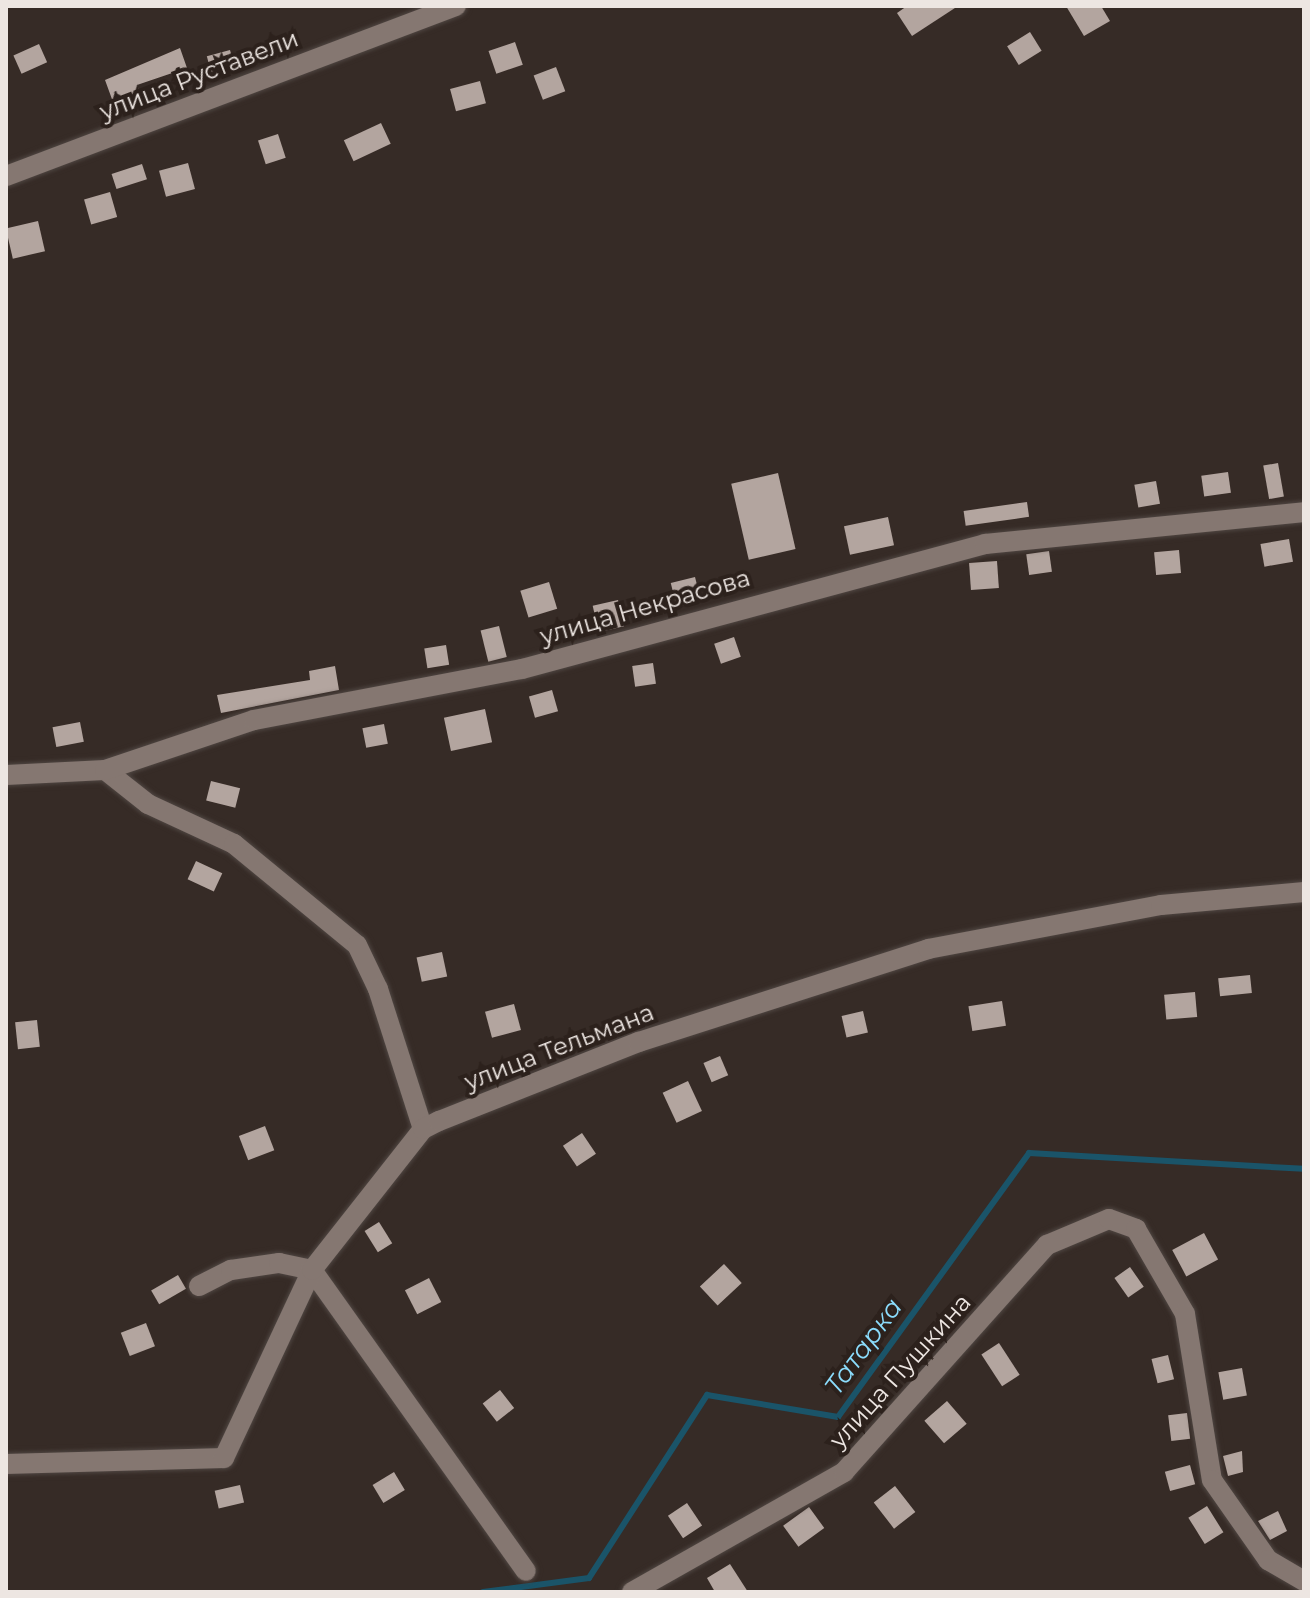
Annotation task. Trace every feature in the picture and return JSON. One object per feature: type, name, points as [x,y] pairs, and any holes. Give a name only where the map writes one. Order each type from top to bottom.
[{"type":"street","name":"улица Руставели","points":[[6,176],[456,6]]},
{"type":"street","name":"улица Некрасова","points":[[6,775],[105,770],[254,720],[522,669],[985,544],[1304,512]]},
{"type":"street","points":[[105,770],[148,804],[234,844],[357,945],[378,989],[423,1129]]},
{"type":"street","name":"улица Тельмана","points":[[6,1464],[224,1458],[312,1270],[423,1129],[639,1042],[928,949],[1161,905],[1304,892]]},
{"type":"street","name":"улица Пушкина","points":[[632,1592],[844,1472],[1047,1245],[1109,1219],[1136,1229],[1185,1314],[1212,1480],[1268,1560],[1304,1581]]},
{"type":"street","points":[[199,1286],[231,1270],[279,1263],[312,1270],[526,1571]]},
{"type":"building","points":[[907,6],[958,6],[912,36],[897,13]]},
{"type":"building","points":[[1066,6],[1101,6],[1110,21],[1084,36]]},
{"type":"building","points":[[1030,32],[1042,51],[1019,65],[1007,46]]},
{"type":"building","points":[[515,42],[523,65],[496,74],[489,51]]},
{"type":"building","points":[[39,44],[47,62],[22,74],[13,55]]},
{"type":"building","points":[[180,48],[187,68],[137,85],[140,92],[113,102],[105,80]]},
{"type":"building","points":[[230,50],[234,65],[211,72],[207,56]]},
{"type":"building","points":[[556,67],[565,91],[543,100],[534,76]]},
{"type":"building","points":[[480,81],[486,103],[456,111],[450,89]]},
{"type":"building","points":[[381,123],[391,144],[354,161],[344,140]]},
{"type":"building","points":[[278,134],[286,158],[266,164],[258,140]]},
{"type":"building","points":[[188,163],[195,189],[166,197],[159,171]]},
{"type":"building","points":[[142,164],[147,179],[117,189],[112,174]]},
{"type":"building","points":[[110,192],[117,217],[91,224],[84,199]]},
{"type":"building","points":[[38,221],[45,251],[13,259],[6,228]]},
{"type":"building","points":[[1278,463],[1284,496],[1269,499],[1263,466]]},
{"type":"building","points":[[1228,472],[1231,493],[1204,497],[1201,476]]},
{"type":"building","points":[[778,473],[796,549],[749,560],[731,484]]},
{"type":"building","points":[[1156,481],[1160,504],[1138,507],[1134,485]]},
{"type":"building","points":[[1027,502],[1029,517],[966,526],[964,511]]},
{"type":"building","points":[[888,517],[894,545],[850,555],[844,526]]},
{"type":"building","points":[[1289,539],[1293,562],[1264,567],[1260,544]]},
{"type":"building","points":[[1179,550],[1181,573],[1156,575],[1154,552]]},
{"type":"building","points":[[1049,551],[1052,572],[1029,575],[1026,554]]},
{"type":"building","points":[[997,561],[999,588],[971,590],[969,563]]},
{"type":"building","points":[[695,577],[701,601],[677,607],[671,583]]},
{"type":"building","points":[[549,582],[557,609],[528,618],[520,591]]},
{"type":"building","points":[[618,600],[624,626],[599,632],[593,606]]},
{"type":"building","points":[[499,626],[507,657],[488,662],[481,631]]},
{"type":"building","points":[[734,637],[741,657],[721,664],[714,644]]},
{"type":"building","points":[[446,645],[449,665],[427,668],[424,648]]},
{"type":"building","points":[[653,663],[656,684],[635,687],[632,666]]},
{"type":"building","points":[[335,666],[339,690],[221,713],[217,695],[310,680],[309,671]]},
{"type":"building","points":[[552,690],[558,711],[535,718],[529,697]]},
{"type":"building","points":[[485,709],[492,742],[451,751],[444,718]]},
{"type":"building","points":[[80,722],[84,742],[56,747],[53,727]]},
{"type":"building","points":[[384,724],[388,744],[366,748],[362,728]]},
{"type":"building","points":[[211,781],[240,788],[235,808],[206,800]]},
{"type":"building","points":[[196,861],[222,873],[214,891],[188,879]]},
{"type":"building","points":[[442,952],[447,976],[422,982],[417,957]]},
{"type":"building","points":[[1250,975],[1252,993],[1220,996],[1218,978]]},
{"type":"building","points":[[1195,992],[1197,1017],[1166,1020],[1164,995]]},
{"type":"building","points":[[1002,1001],[1006,1026],[972,1031],[968,1006]]},
{"type":"building","points":[[514,1004],[521,1030],[492,1038],[485,1012]]},
{"type":"building","points":[[863,1011],[868,1032],[847,1037],[842,1016]]},
{"type":"building","points":[[37,1020],[40,1047],[18,1049],[15,1022]]},
{"type":"building","points":[[720,1056],[728,1075],[712,1082],[703,1063]]},
{"type":"building","points":[[688,1081],[702,1111],[677,1123],[663,1093]]},
{"type":"building","points":[[265,1126],[274,1150],[248,1160],[239,1136]]},
{"type":"building","points":[[582,1133],[596,1154],[577,1167],[563,1146]]},
{"type":"building","points":[[379,1222],[392,1243],[378,1252],[365,1231]]},
{"type":"building","points":[[1204,1233],[1218,1259],[1186,1276],[1172,1250]]},
{"type":"building","points":[[724,1264],[742,1283],[718,1306],[700,1287]]},
{"type":"building","points":[[1130,1267],[1144,1287],[1128,1298],[1114,1278]]},
{"type":"building","points":[[178,1275],[186,1289],[159,1304],[151,1290]]},
{"type":"building","points":[[429,1278],[441,1302],[417,1314],[405,1290]]},
{"type":"building","points":[[146,1323],[155,1346],[130,1356],[121,1333]]},
{"type":"building","points":[[999,1343],[1020,1375],[1002,1386],[981,1354]]},
{"type":"building","points":[[1168,1355],[1174,1379],[1158,1383],[1152,1359]]},
{"type":"building","points":[[1242,1368],[1247,1396],[1223,1400],[1218,1372]]},
{"type":"building","points":[[500,1390],[514,1408],[497,1422],[483,1404]]},
{"type":"building","points":[[947,1401],[967,1424],[944,1443],[924,1421]]},
{"type":"building","points":[[1187,1413],[1190,1439],[1171,1441],[1168,1415]]},
{"type":"building","points":[[1242,1451],[1243,1472],[1228,1476],[1223,1456]]},
{"type":"building","points":[[1190,1465],[1195,1484],[1170,1491],[1165,1472]]},
{"type":"building","points":[[394,1472],[405,1490],[383,1503],[373,1485]]},
{"type":"building","points":[[240,1485],[244,1503],[219,1508],[215,1491]]},
{"type":"building","points":[[895,1486],[915,1512],[894,1529],[874,1503]]},
{"type":"building","points":[[687,1503],[702,1525],[683,1538],[668,1516]]},
{"type":"building","points":[[1207,1506],[1223,1532],[1205,1544],[1188,1518]]},
{"type":"building","points":[[809,1507],[824,1528],[798,1547],[783,1526]]},
{"type":"building","points":[[1278,1511],[1287,1531],[1270,1540],[1258,1521]]},
{"type":"building","points":[[730,1564],[748,1592],[715,1592],[707,1578]]},
{"type":"waterway","name":"Татарка","points":[[483,1592],[589,1578],[707,1395],[838,1417],[1029,1153],[1304,1169]]}]
